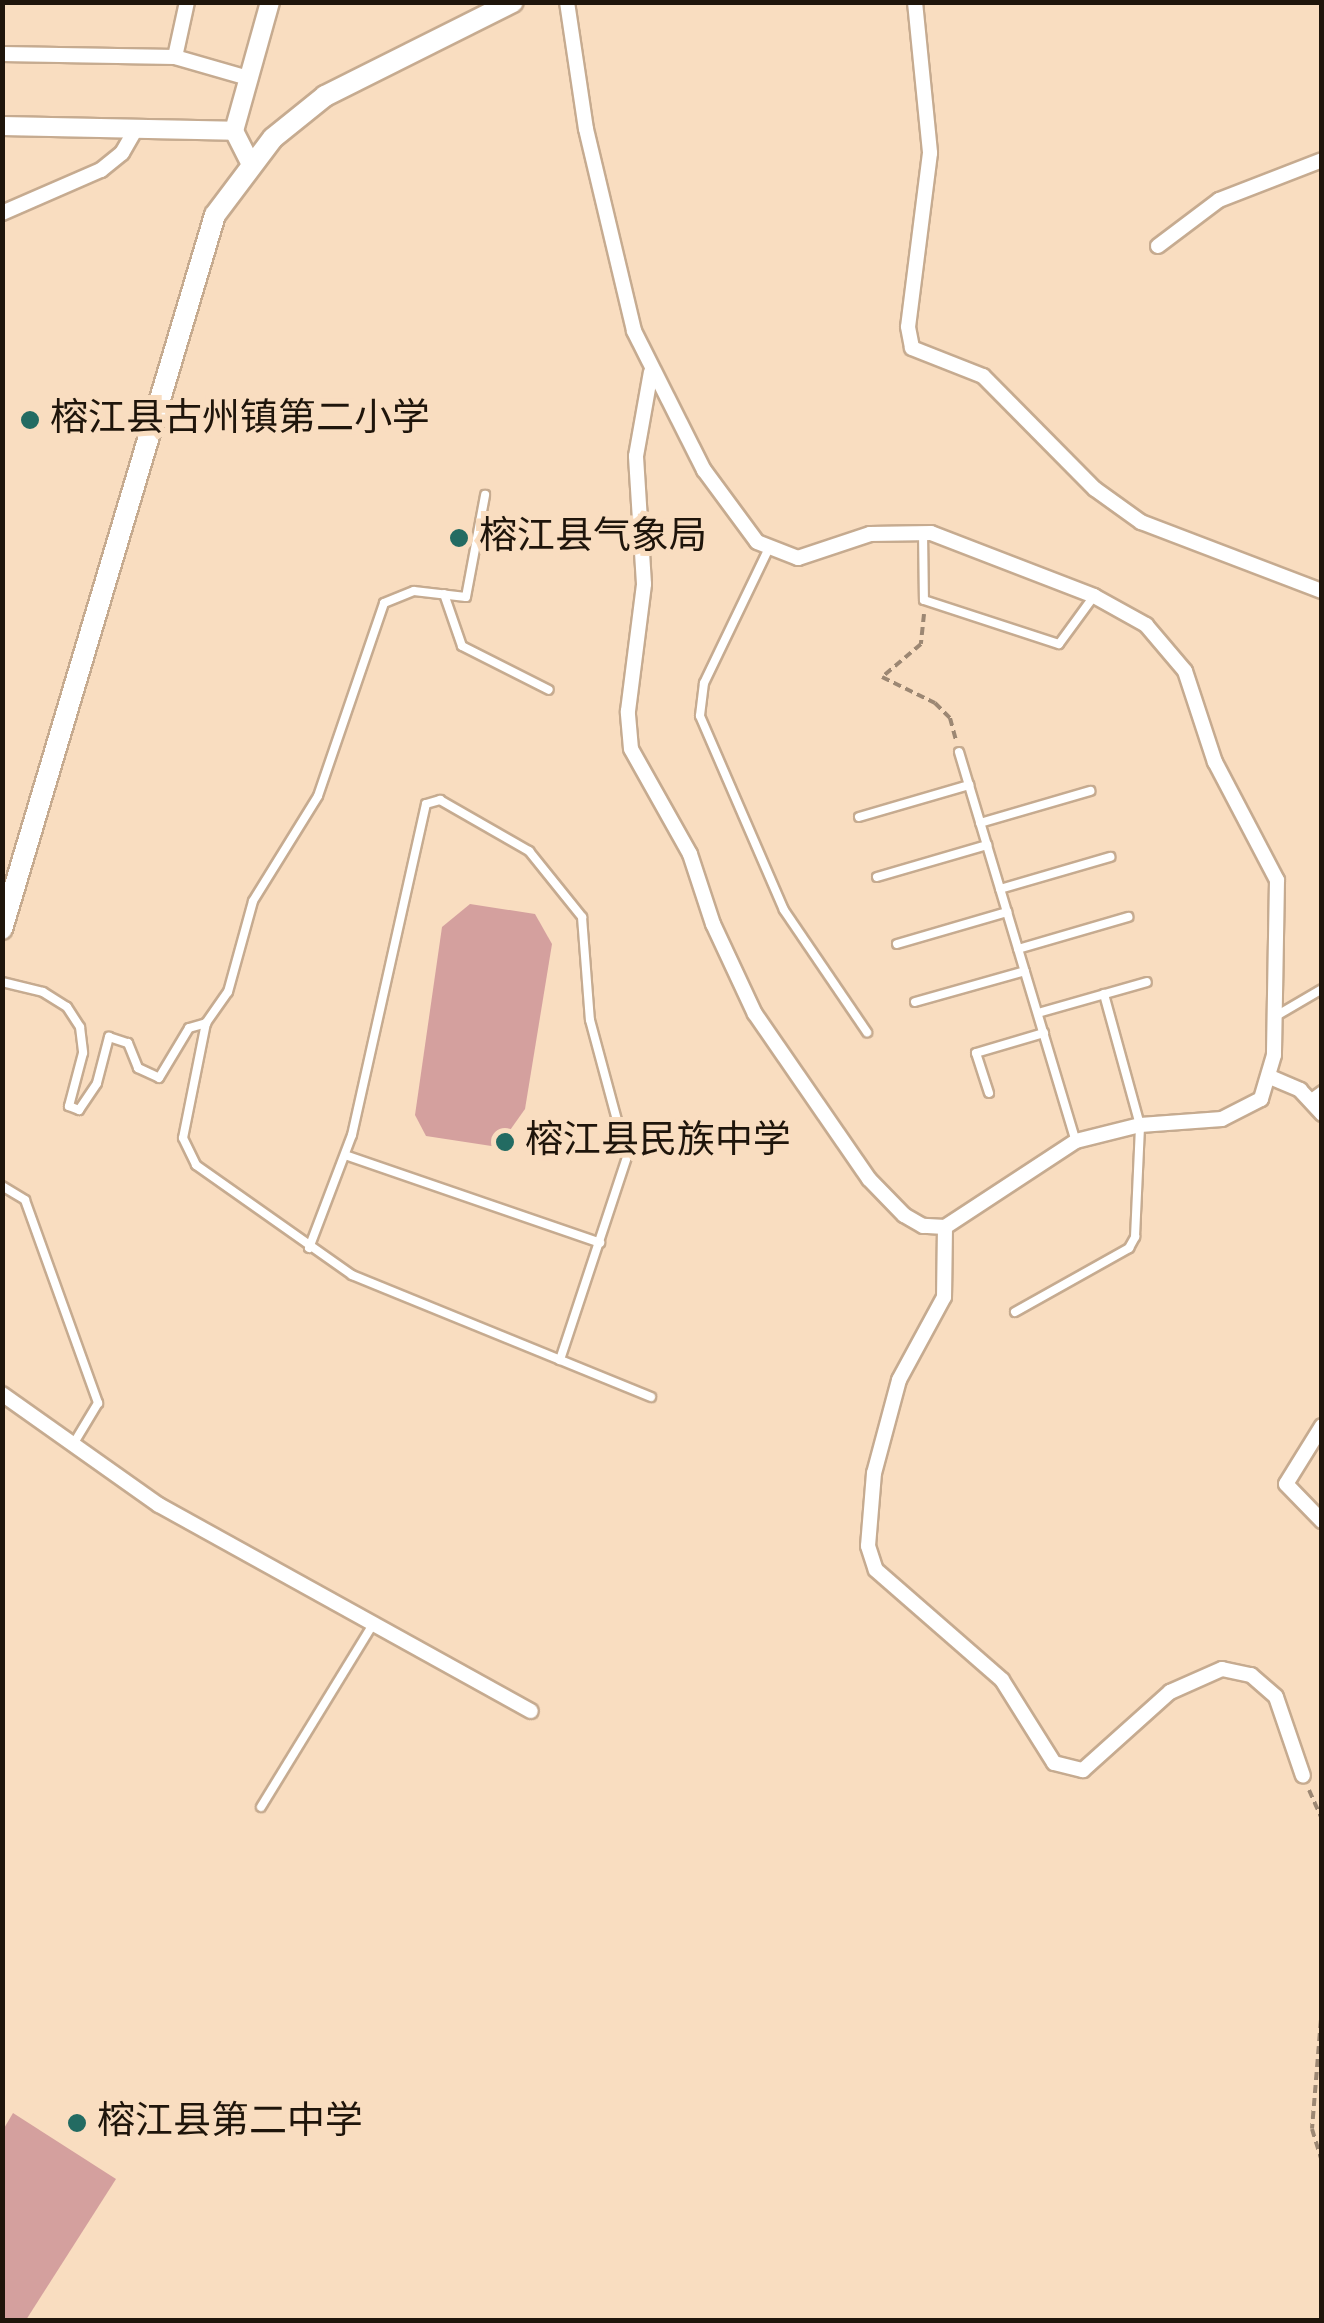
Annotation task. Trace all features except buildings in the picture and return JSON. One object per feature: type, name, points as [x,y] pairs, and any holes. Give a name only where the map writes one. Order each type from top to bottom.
[{"type":"main road","points":[[2,929],[192,275],[215,216],[250,163],[326,96],[512,2]]},
{"type":"street","points":[[175,57],[187,2]]},
{"type":"street","points":[[250,163],[234,130],[270,2]]},
{"type":"street","points":[[567,2],[622,292],[651,372],[704,470],[742,526],[768,548],[798,558],[870,534],[923,532],[988,550],[1094,596],[1146,626],[1185,671],[1215,762],[1277,880],[1276,1016],[1270,1077],[1261,1098],[1244,1113],[1140,1124],[1076,1140],[945,1227],[923,1226],[904,1215],[869,1179],[782,1057],[733,972],[690,854],[631,750],[628,711],[644,584],[636,456],[651,372]]},
{"type":"street","points":[[915,2],[930,153],[908,327],[912,348],[982,376],[1096,489],[1140,522],[1322,591]]},
{"type":"street","points":[[2,54],[175,57],[248,78]]},
{"type":"street","points":[[2,126],[234,130]]},
{"type":"street","points":[[2,213],[101,170],[122,154],[136,129]]},
{"type":"street","points":[[1158,246],[1219,200],[1322,160]]},
{"type":"street","points":[[1270,1077],[1318,1097],[1322,1114]]},
{"type":"street","points":[[945,1227],[944,1296],[899,1380],[874,1473],[868,1546],[876,1570],[890,1588],[986,1662],[1054,1763],[1083,1770],[1170,1692],[1222,1669],[1252,1675],[1276,1697],[1304,1776]]},
{"type":"street","points":[[2,1394],[159,1505],[531,1711]]},
{"type":"street","points":[[1322,1426],[1286,1484],[1322,1521]]},
{"type":"lane","points":[[485,495],[466,596],[397,592],[384,603],[318,796],[246,915],[228,992],[206,1023],[185,1153],[308,1248],[386,1290],[651,1396]]},
{"type":"lane","points":[[923,532],[924,600],[1058,644],[1094,596]]},
{"type":"lane","points":[[768,548],[704,683],[700,716],[784,910],[867,1032]]},
{"type":"lane","points":[[444,594],[462,646],[548,690]]},
{"type":"lane","points":[[959,752],[1076,1140]]},
{"type":"lane","points":[[859,817],[969,785]]},
{"type":"lane","points":[[980,823],[1090,791]]},
{"type":"lane","points":[[308,1248],[345,1155],[426,804],[440,800],[529,852],[582,917],[590,1020],[626,1157],[560,1360]]},
{"type":"lane","points":[[877,877],[987,845]]},
{"type":"lane","points":[[1000,889],[1110,857]]},
{"type":"lane","points":[[897,944],[1007,912]]},
{"type":"lane","points":[[1018,949],[1128,918]]},
{"type":"lane","points":[[915,1002],[1025,971]]},
{"type":"lane","points":[[2,982],[43,992],[67,1006],[80,1027],[83,1052],[69,1106],[79,1110],[97,1083],[109,1037],[128,1043],[138,1068],[158,1078],[189,1028],[206,1023]]},
{"type":"lane","points":[[1038,1013],[1147,982]]},
{"type":"lane","points":[[1276,1016],[1322,989]]},
{"type":"lane","points":[[1015,1312],[1130,1248],[1140,1124],[1104,994]]},
{"type":"lane","points":[[988,1093],[976,1053],[1044,1033]]},
{"type":"lane","points":[[345,1155],[600,1243]]},
{"type":"lane","points":[[2,1186],[25,1200],[98,1403],[74,1444]]},
{"type":"lane","points":[[260,1808],[373,1624]]},
{"type":"path","points":[[924,600],[921,644],[882,677],[950,718],[959,752]]},
{"type":"path","points":[[1304,1776],[1322,1819]]},
{"type":"path","points":[[1322,2007],[1312,2112],[1322,2161]]},
{"type":"shaded area","points":[[470,904],[535,914],[552,944],[525,1109],[498,1147],[426,1136],[415,1115],[442,927]]},
{"type":"shaded area","points":[[13,2113],[116,2179],[26,2320],[3,2320],[3,2130]]},
{"type":"place","name":"榕江县古州镇第二小学","points":[[30,420]]},
{"type":"place","name":"榕江县气象局","points":[[459,538]]},
{"type":"place","name":"榕江县民族中学","points":[[505,1142]]},
{"type":"place","name":"榕江县第二中学","points":[[77,2123]]}]
